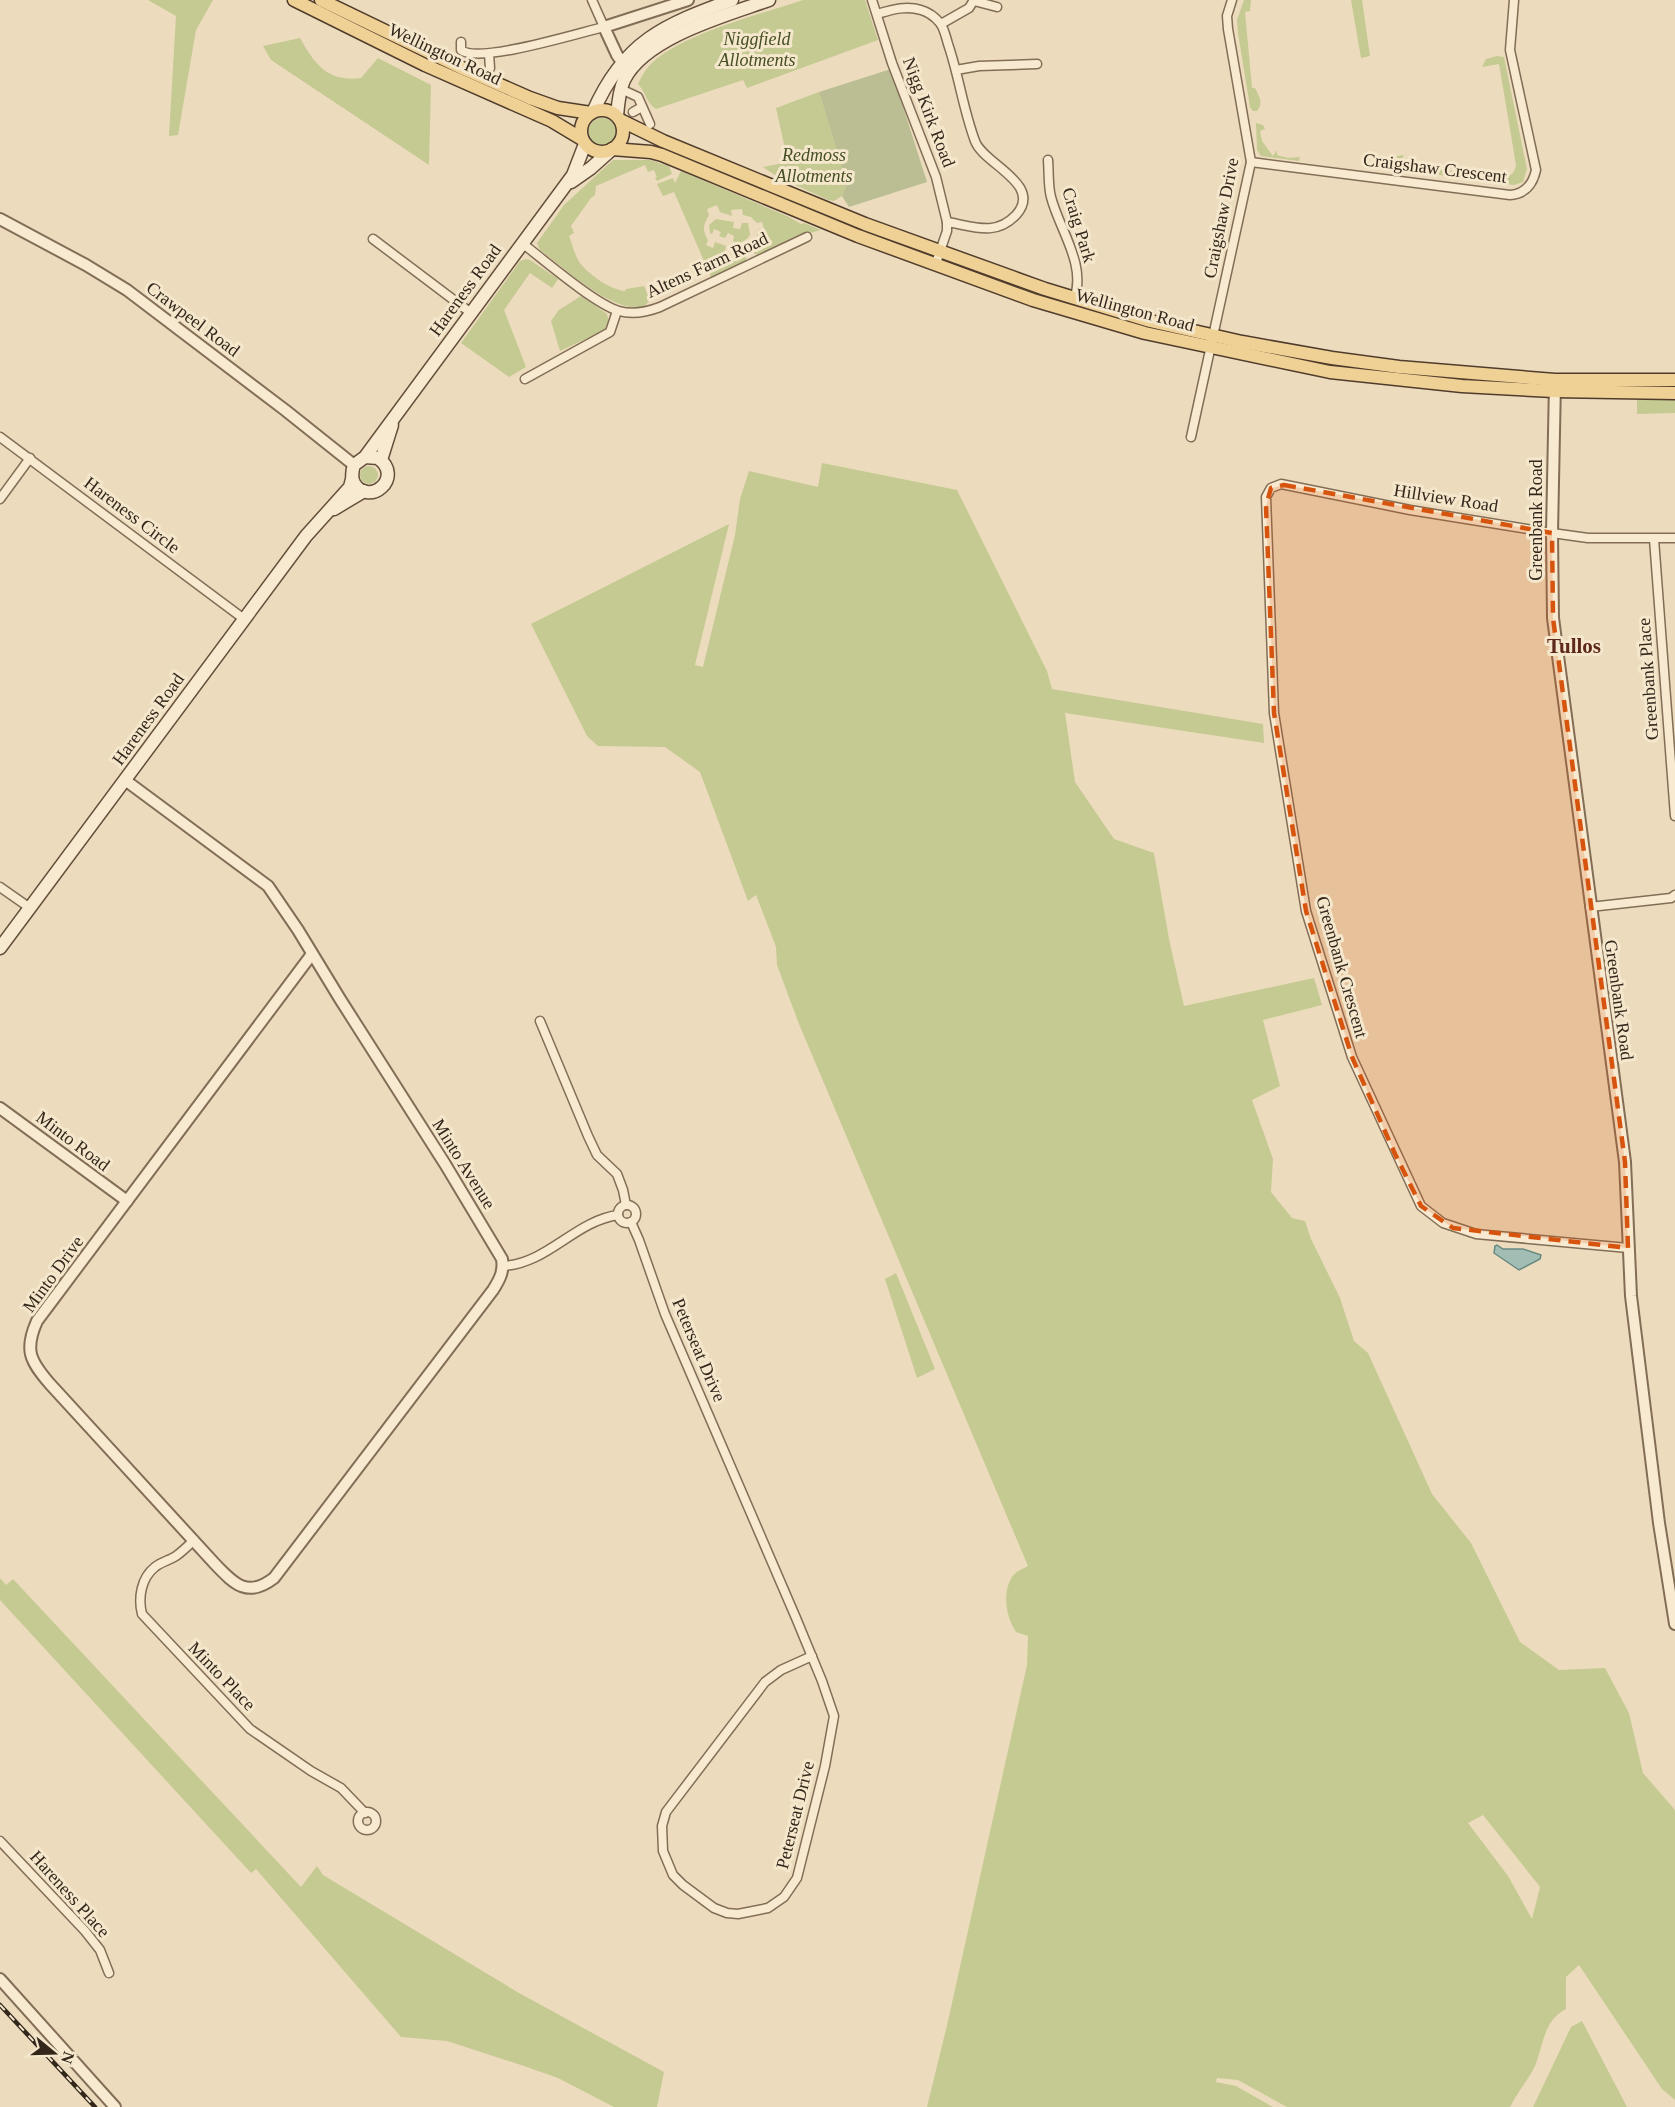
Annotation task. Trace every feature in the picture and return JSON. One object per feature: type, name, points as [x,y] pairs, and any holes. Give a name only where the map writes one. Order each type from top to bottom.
[{"type":"main road","name":"Wellington Road","points":[[294,0],[425,65],[552,121],[583,141]]},
{"type":"main road","name":"Wellington Road","points":[[321,0],[530,98],[558,108],[592,112]]},
{"type":"main road","points":[[732,0],[688,16],[658,31],[636,48],[626,67],[621,89],[619,118],[623,131],[620,142],[611,150],[596,152],[583,141],[582,124],[592,112],[601,93],[626,67],[670,39],[704,23],[769,0]]},
{"type":"main road","points":[[592,112],[606,110],[619,118]]},
{"type":"main road","name":"Wellington Road","points":[[619,118],[640,131],[835,212],[1033,300],[1098,320],[1212,342],[1388,366],[1554,385],[1675,393]]},
{"type":"main road","name":"Hareness Road","points":[[365,457],[565,187],[577,168],[583,141]]},
{"type":"main road","name":"Wellington Road","points":[[611,150],[651,152],[662,155],[848,232],[1150,321],[1212,342]]},
{"type":"main road","name":"Hareness Road","points":[[565,187],[611,150]]},
{"type":"main road","name":"Wellington Road","points":[[1554,385],[1675,380]]},
{"type":"main road","name":"Hareness Road","points":[[381,460],[395,415]]},
{"type":"main road","points":[[365,457],[381,460],[388,472],[385,484],[375,492],[364,491],[357,487],[352,479],[354,465],[365,457]]},
{"type":"main road","name":"Hareness Road","points":[[0,948],[306,536],[350,487],[352,479]]},
{"type":"main road","name":"Hareness Road","points":[[328,513],[364,491]]},
{"type":"street","points":[[592,0],[617,55],[626,67]]},
{"type":"street","points":[[461,42],[461,50],[465,53],[489,54],[604,27],[688,0]]},
{"type":"street","name":"Nigg Kirk Road","points":[[872,0],[892,63],[936,177],[947,222],[947,231],[938,258]]},
{"type":"street","name":"Craigshaw Drive","points":[[1191,437],[1251,162],[1228,29],[1227,16],[1232,0]]},
{"type":"street","name":"Craigshaw Crescent","points":[[1251,162],[1510,195],[1521,193],[1531,184],[1536,170],[1510,50],[1514,0]]},
{"type":"street","points":[[877,14],[899,8],[915,8],[931,15],[941,24],[969,8],[974,1],[996,7]]},
{"type":"street","name":"Nigg Kirk Road","points":[[941,24],[975,142],[986,158],[1018,182],[1022,202],[1016,215],[994,228],[982,230],[947,222]]},
{"type":"street","points":[[489,54],[490,68]]},
{"type":"street","points":[[956,70],[979,66],[1037,64]]},
{"type":"street","points":[[621,89],[635,94],[650,124]]},
{"type":"street","points":[[633,112],[642,107]]},
{"type":"street","name":"Craig Park","points":[[1048,160],[1051,196],[1071,249],[1078,276],[1074,299]]},
{"type":"street","name":"Crawpeel Road","points":[[0,219],[86,265],[127,290],[354,465]]},
{"type":"street","name":"Altens Farm Road","points":[[617,311],[641,313],[653,310],[807,237]]},
{"type":"street","points":[[372,239],[471,313]]},
{"type":"street","points":[[522,243],[601,302],[617,311],[610,332],[525,379]]},
{"type":"street","name":"Greenbank Road","points":[[1554,385],[1553,618],[1625,1162],[1631,1296],[1640,1383],[1648,1423],[1659,1523],[1675,1624]]},
{"type":"street","name":"Hareness Circle","points":[[0,436],[244,619]]},
{"type":"street","points":[[0,499],[30,458]]},
{"type":"street","name":"Hillview Road","points":[[1284,485],[1410,510],[1588,538],[1675,538]]},
{"type":"street","name":"Greenbank Crescent","points":[[1284,485],[1271,488],[1266,497],[1274,713],[1305,903],[1352,1057],[1395,1154],[1421,1206],[1430,1215],[1453,1228],[1476,1234],[1628,1248]]},
{"type":"street","name":"Greenbank Place","points":[[1654,538],[1675,816]]},
{"type":"street","name":"Minto Avenue","points":[[125,780],[268,886],[498,1248],[503,1266]]},
{"type":"street","points":[[0,886],[30,908]]},
{"type":"street","points":[[1590,907],[1671,898],[1675,895]]},
{"type":"street","name":"Minto Drive","points":[[312,954],[37,1321],[30,1336],[30,1351],[36,1368],[228,1577],[241,1587],[255,1588],[274,1578],[493,1290],[500,1279],[503,1266]]},
{"type":"street","points":[[540,1021],[595,1150],[617,1174],[626,1205]]},
{"type":"street","name":"Minto Road","points":[[0,1108],[127,1201]]},
{"type":"street","points":[[626,1205],[632,1206],[635,1211],[635,1217],[631,1222],[622,1222],[618,1215],[619,1209],[626,1205]]},
{"type":"street","points":[[503,1266],[528,1261],[597,1220],[618,1215]]},
{"type":"street","name":"Peterseat Drive","points":[[631,1222],[665,1314],[812,1656],[834,1716],[802,1862],[794,1885],[784,1898],[755,1912],[738,1914],[714,1908],[673,1875],[663,1851],[662,1826],[666,1812],[765,1682],[781,1670],[812,1656]]},
{"type":"street","name":"Minto Place","points":[[194,1540],[177,1555],[155,1567],[146,1577],[141,1593],[142,1614],[250,1729],[311,1772],[341,1788],[365,1812]]},
{"type":"street","name":"Hareness Place","points":[[0,1842],[85,1931],[100,1950],[109,1973]]},
{"type":"street","points":[[0,1980],[115,2107]]},
{"type":"highlighted area","points":[[1284,485],[1552,533],[1553,618],[1625,1162],[1628,1248],[1453,1228],[1421,1206],[1352,1057],[1306,911],[1274,713],[1266,506],[1271,488]]},
{"type":"green space","points":[[148,0],[213,0],[196,30],[178,135],[169,136],[176,16]]},
{"type":"green space","name":"Niggfield Allotments","points":[[803,0],[865,0],[878,40],[747,88],[743,80],[656,109],[650,104],[638,84],[646,69],[654,61],[685,42],[725,25]]},
{"type":"green space","points":[[1244,0],[1251,0],[1250,11],[1245,12],[1252,88],[1255,88],[1260,102],[1257,111],[1253,111],[1250,107],[1238,33],[1237,20]]},
{"type":"green space","points":[[1351,0],[1362,0],[1370,56],[1361,58]]},
{"type":"green space","points":[[300,38],[317,64],[331,74],[350,79],[361,78],[378,58],[431,85],[429,165],[271,60],[263,46]]},
{"type":"green space","points":[[1504,57],[1527,169],[1523,182],[1514,185],[1396,169],[1397,156],[1403,155],[1404,165],[1502,177],[1513,172],[1516,165],[1499,64],[1482,67],[1486,59]]},
{"type":"green space","points":[[891,69],[927,182],[849,207],[842,196],[847,184],[819,92]]},
{"type":"green space","name":"Redmoss Allotments","points":[[819,92],[847,184],[842,196],[834,201],[776,176],[763,167],[788,162],[776,108]]},
{"type":"green space","points":[[602,118],[612,122],[616,132],[612,142],[602,146],[592,142],[588,132],[592,122]]},
{"type":"green space","points":[[1256,123],[1263,125],[1265,129],[1260,131],[1262,141],[1273,156],[1277,150],[1277,155],[1288,158],[1300,157],[1299,161],[1261,156],[1257,150]]},
{"type":"green space","points":[[613,160],[650,160],[669,166],[672,174],[657,181],[654,170],[648,172],[645,165],[596,186],[595,195],[571,226],[574,233],[569,236],[580,263],[601,281],[613,288],[625,291],[644,286],[650,300],[642,309],[614,302],[588,287],[540,250],[537,243],[564,205]]},
{"type":"green space","points":[[681,171],[801,224],[804,223],[821,230],[799,236],[758,255],[753,253],[750,246],[754,242],[759,244],[762,238],[757,235],[758,230],[764,229],[762,222],[757,223],[751,217],[743,215],[742,209],[731,210],[732,216],[720,212],[717,205],[707,209],[709,215],[704,228],[708,240],[706,245],[713,248],[715,242],[726,246],[724,255],[734,258],[737,248],[743,249],[746,255],[746,261],[711,277],[674,192],[663,196],[657,184],[673,178],[675,183]]},
{"type":"green space","points":[[716,219],[734,222],[733,228],[740,229],[742,223],[748,223],[750,235],[738,243],[733,241],[734,236],[728,233],[725,238],[719,236],[721,232],[714,229],[712,234],[709,225]]},
{"type":"green space","points":[[526,259],[558,279],[552,288],[530,273],[504,310],[526,367],[509,377],[461,343],[520,261]]},
{"type":"green space","points":[[581,296],[607,314],[609,322],[607,329],[560,351],[551,321],[559,310]]},
{"type":"green space","points":[[1637,400],[1675,400],[1675,413],[1637,414]]},
{"type":"green space","points":[[822,463],[957,490],[1047,671],[1052,689],[1263,724],[1264,743],[1065,713],[1075,782],[1114,839],[1154,853],[1169,939],[1184,1006],[1314,978],[1322,1005],[1263,1020],[1280,1086],[1252,1100],[1273,1159],[1271,1192],[1292,1218],[1305,1221],[1311,1239],[1340,1298],[1354,1341],[1368,1353],[1432,1494],[1471,1543],[1520,1642],[1559,1670],[1605,1668],[1629,1713],[1643,1773],[1675,1810],[1675,2100],[1662,2089],[1579,1965],[1566,1977],[1566,2009],[1558,2014],[1548,2027],[1535,2066],[1510,2107],[1287,2107],[1238,2080],[1217,2078],[1216,2082],[1236,2086],[1273,2107],[927,2107],[1027,1665],[1028,1636],[1016,1632],[1008,1612],[1006,1597],[1012,1577],[1028,1566],[799,1024],[777,965],[776,947],[756,895],[748,901],[700,772],[665,747],[598,746],[587,736],[531,624],[729,524],[695,665],[703,667],[735,535],[740,499],[749,471],[818,487]],"holes":[[[1483,1815],[1540,1887],[1532,1919],[1508,1876],[1468,1823]]]},
{"type":"green space","points":[[369,466],[375,469],[378,475],[375,481],[369,484],[363,481],[360,475],[363,469]]},
{"type":"green space","points":[[896,1273],[935,1369],[917,1378],[885,1279]]},
{"type":"green space","points":[[0,1578],[6,1585],[13,1579],[301,1887],[317,1866],[323,1875],[519,1993],[664,2072],[657,2107],[614,2107],[558,2078],[521,2065],[447,2041],[401,2037],[256,1869],[251,1873],[0,1600]]},
{"type":"green space","points":[[1582,2021],[1627,2107],[1533,2107],[1571,2027]]},
{"type":"water","points":[[1497,1245],[1503,1249],[1523,1249],[1541,1255],[1540,1259],[1519,1270],[1494,1253]]},
{"type":"railway","points":[[0,2005],[95,2107]]},
{"type":"district","name":"Tullos","points":[[1574,646]]}]
